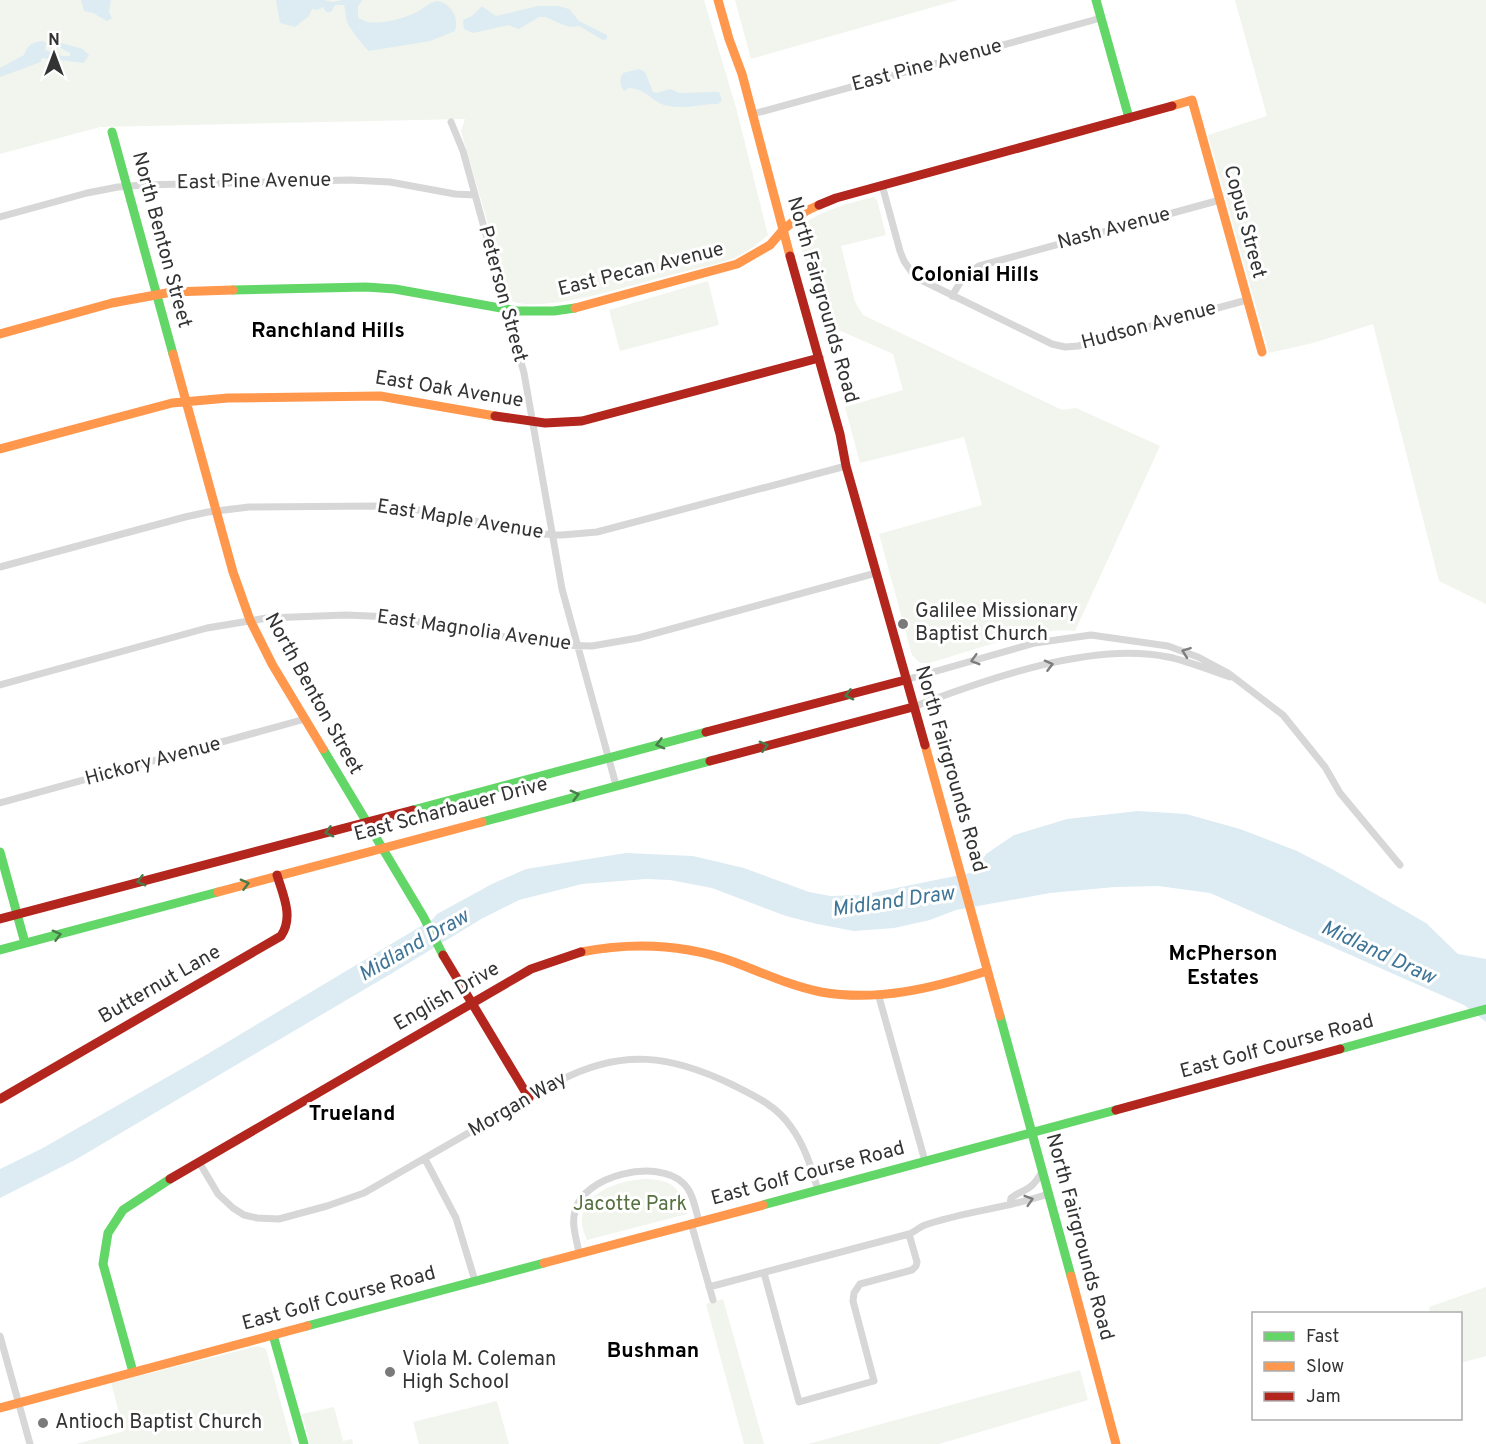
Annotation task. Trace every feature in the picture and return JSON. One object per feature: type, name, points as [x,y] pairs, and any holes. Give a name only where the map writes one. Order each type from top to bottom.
[{"type":"street","name":"North Fairgrounds Road","points":[[718,0],[753,114],[840,434],[846,466],[962,874],[1116,1444]]},
{"type":"street","points":[[1096,0],[1129,118]]},
{"type":"street","name":"East Pine Avenue","points":[[753,114],[1101,18]]},
{"type":"street","name":"East Pecan Avenue","points":[[0,334],[111,303],[158,294],[198,290],[377,287],[517,311],[554,311],[583,307],[747,260],[767,247],[795,218],[818,205],[882,185],[1192,100]]},
{"type":"street","name":"Copus Street","points":[[1192,100],[1262,352]]},
{"type":"street","name":"Peterson Street","points":[[451,122],[463,151],[524,373],[562,589],[616,784]]},
{"type":"street","name":"North Benton Street","points":[[112,132],[233,572],[250,620],[272,664],[529,1098]]},
{"type":"street","name":"East Pine Avenue","points":[[0,217],[87,193],[128,186],[350,180],[390,182],[455,194],[475,195]]},
{"type":"street","name":"Hudson Avenue","points":[[882,185],[900,251],[909,270],[920,281],[1050,343],[1069,347],[1078,346],[1247,300]]},
{"type":"street","name":"Nash Avenue","points":[[952,296],[964,276],[979,266],[1220,200]]},
{"type":"street","name":"East Oak Avenue","points":[[0,449],[147,409],[186,401],[259,397],[380,396],[533,421],[564,422],[600,417],[819,358]]},
{"type":"street","name":"East Maple Avenue","points":[[0,567],[157,524],[217,511],[257,507],[385,506],[552,534],[575,535],[617,528],[846,466]]},
{"type":"street","name":"East Magnolia Avenue","points":[[0,685],[207,628],[250,620],[310,616],[398,617],[525,641],[592,646],[621,642],[876,573]]},
{"type":"street","points":[[905,680],[1035,643],[1091,635],[1168,646],[1198,657],[1238,679],[1290,722],[1325,768],[1340,793],[1400,865]]},
{"type":"street","points":[[913,707],[953,692],[1021,672],[1089,656],[1135,653],[1169,657],[1238,679]]},
{"type":"street","name":"East Scharbauer Drive","points":[[0,919],[905,680]]},
{"type":"street","name":"East Scharbauer Drive","points":[[0,950],[616,784],[913,707]]},
{"type":"street","name":"Hickory Avenue","points":[[0,803],[305,719]]},
{"type":"street","points":[[0,852],[25,943]]},
{"type":"street","name":"Butternut Lane","points":[[0,1099],[281,936],[289,920],[277,875]]},
{"type":"street","name":"English Drive","points":[[133,1372],[106,1277],[103,1258],[107,1238],[116,1219],[128,1206],[199,1162],[531,969],[592,949],[634,944],[676,947],[726,959],[783,982],[810,990],[838,995],[879,997],[934,987],[987,971]]},
{"type":"street","points":[[879,997],[925,1161]]},
{"type":"street","name":"East Golf Course Road","points":[[0,1408],[1032,1133],[1486,1009]]},
{"type":"street","name":"Morgan Way","points":[[199,1162],[218,1194],[227,1203],[244,1215],[271,1220],[357,1197],[567,1076],[604,1062],[640,1058],[678,1063],[744,1090],[772,1107],[792,1128],[805,1151],[818,1190]]},
{"type":"street","points":[[425,1159],[456,1218],[475,1281]]},
{"type":"street","points":[[579,1253],[574,1212],[588,1192],[616,1176],[639,1171],[662,1173],[675,1177],[688,1189],[713,1300]]},
{"type":"street","points":[[1010,1204],[1011,1198],[1029,1190],[1042,1172]]},
{"type":"street","points":[[709,1287],[909,1234],[925,1225],[1010,1204],[1024,1203],[1048,1194]]},
{"type":"street","points":[[764,1273],[799,1402],[874,1381],[853,1301],[854,1293],[860,1284],[912,1270],[916,1266],[917,1262],[909,1234]]},
{"type":"street","points":[[273,1335],[304,1444]]},
{"type":"street","points":[[0,1336],[30,1444]]},
{"type":"green space","points":[[0,0],[704,0],[737,111],[768,235],[743,253],[719,263],[613,291],[565,301],[524,304],[510,300],[461,131],[465,119],[100,127],[0,154]]},
{"type":"green space","points":[[735,0],[958,0],[751,59]]},
{"type":"green space","points":[[1235,0],[1486,0],[1486,604],[1439,581],[1373,324],[1313,343],[1269,353],[1208,135],[1267,116]]},
{"type":"green space","points":[[873,197],[877,200],[886,235],[841,246],[855,302],[863,315],[1062,410],[1076,408],[1160,446],[1075,631],[1059,630],[1023,636],[929,663],[920,663],[912,655],[879,534],[982,505],[964,437],[860,463],[845,407],[903,390],[893,354],[823,323],[797,233],[798,227],[825,212]]},
{"type":"green space","points":[[708,281],[719,325],[620,351],[609,310]]},
{"type":"green space","name":"Jacotte Park","points":[[649,1179],[671,1184],[679,1192],[687,1214],[587,1240],[582,1226],[582,1217],[591,1199],[619,1184]]},
{"type":"green space","points":[[1486,1287],[1486,1356],[1462,1363],[1462,1312],[1430,1312],[1429,1307]]},
{"type":"green space","points":[[723,1299],[764,1444],[744,1444],[706,1304]]},
{"type":"green space","points":[[258,1346],[266,1349],[292,1444],[76,1444],[124,1431],[111,1383]]},
{"type":"green space","points":[[1080,1370],[1088,1400],[939,1444],[808,1444]]},
{"type":"green space","points":[[497,1401],[509,1444],[419,1444],[413,1422]]},
{"type":"green space","points":[[334,1407],[343,1441],[352,1439],[353,1444],[310,1444],[302,1414]]},
{"type":"water","points":[[81,0],[111,0],[109,12],[112,18],[107,21],[84,11]]},
{"type":"water","points":[[276,0],[332,2],[362,0],[358,7],[358,17],[363,21],[378,23],[404,17],[438,1],[451,9],[455,16],[456,26],[455,31],[430,41],[369,51],[348,24],[344,5],[335,5],[331,12],[326,12],[323,7],[317,10],[312,9],[309,16],[295,27],[280,23]]},
{"type":"water","points":[[482,6],[496,16],[538,6],[558,6],[569,9],[579,21],[607,35],[607,39],[603,40],[579,26],[570,27],[546,17],[539,17],[519,29],[508,25],[473,33],[464,29],[463,20],[472,16]]},
{"type":"water","points":[[43,41],[46,43],[45,50],[62,56],[70,56],[70,53],[55,45],[58,42],[83,49],[89,55],[84,63],[42,58],[41,62],[0,77],[0,68],[24,55],[31,45]]},
{"type":"water","points":[[639,69],[645,72],[653,92],[670,89],[680,93],[719,92],[722,100],[718,104],[674,107],[663,105],[636,89],[629,88],[624,91],[620,82],[623,73]]},
{"type":"water","name":"Midland Draw","points":[[1138,811],[1186,814],[1240,829],[1297,851],[1426,923],[1458,954],[1486,959],[1486,1022],[1464,1005],[1210,893],[1158,886],[1050,893],[956,910],[930,920],[894,928],[854,931],[786,916],[712,888],[670,880],[646,879],[582,884],[519,900],[483,918],[75,1160],[0,1198],[0,1169],[41,1149],[199,1059],[433,919],[437,914],[492,884],[526,869],[626,853],[693,856],[744,868],[809,892],[830,896],[862,895],[975,872],[986,854],[1014,835],[1067,819]]},
{"type":"traffic: fast","points":[[1096,0],[1129,118]]},
{"type":"traffic: fast","points":[[112,132],[173,354]]},
{"type":"traffic: fast","points":[[233,290],[366,287],[395,289],[517,311],[554,311],[575,308]]},
{"type":"traffic: fast","points":[[413,810],[706,732]]},
{"type":"traffic: fast","points":[[323,749],[423,916],[443,955]]},
{"type":"traffic: fast","points":[[482,822],[710,761]]},
{"type":"traffic: fast","points":[[0,852],[25,943]]},
{"type":"traffic: fast","points":[[0,950],[218,892]]},
{"type":"traffic: fast","points":[[1340,1049],[1486,1009]]},
{"type":"traffic: fast","points":[[1000,1016],[1071,1276]]},
{"type":"traffic: fast","points":[[763,1205],[1116,1110]]},
{"type":"traffic: fast","points":[[133,1372],[103,1264],[108,1233],[123,1210],[170,1179]]},
{"type":"traffic: fast","points":[[307,1326],[544,1263]]},
{"type":"traffic: fast","points":[[273,1335],[304,1444]]},
{"type":"traffic: slow","points":[[718,0],[742,74],[790,256]]},
{"type":"traffic: slow","points":[[1172,106],[1192,100],[1262,352]]},
{"type":"traffic: slow","points":[[575,308],[737,264],[770,245],[783,230],[806,211],[819,205]]},
{"type":"traffic: slow","points":[[0,334],[112,303],[172,292],[233,290]]},
{"type":"traffic: slow","points":[[173,354],[233,572],[250,620],[272,664],[323,749]]},
{"type":"traffic: slow","points":[[0,449],[172,403],[228,398],[380,396],[495,416]]},
{"type":"traffic: slow","points":[[925,745],[1000,1016]]},
{"type":"traffic: slow","points":[[218,892],[482,822]]},
{"type":"traffic: slow","points":[[581,952],[639,946],[696,951],[734,962],[788,983],[842,995],[905,992],[987,971]]},
{"type":"traffic: slow","points":[[544,1263],[763,1205]]},
{"type":"traffic: slow","points":[[1071,1276],[1116,1444]]},
{"type":"traffic: slow","points":[[0,1408],[307,1326]]},
{"type":"traffic: jam","points":[[819,205],[836,198],[1172,106]]},
{"type":"traffic: jam","points":[[790,256],[840,434],[846,466],[925,745]]},
{"type":"traffic: jam","points":[[495,416],[545,423],[582,421],[819,358]]},
{"type":"traffic: jam","points":[[706,732],[905,680]]},
{"type":"traffic: jam","points":[[710,761],[913,707]]},
{"type":"traffic: jam","points":[[0,919],[413,810]]},
{"type":"traffic: jam","points":[[0,1099],[281,936],[285,929],[287,914],[277,875]]},
{"type":"traffic: jam","points":[[170,1179],[531,969],[581,952]]},
{"type":"traffic: jam","points":[[443,955],[529,1098]]},
{"type":"traffic: jam","points":[[1116,1110],[1340,1049]]},
{"type":"place","name":"Galilee Missionary Baptist Church","points":[[903,624]]},
{"type":"place","name":"Viola M. Coleman High School","points":[[390,1372]]},
{"type":"place","name":"Antioch Baptist Church","points":[[43,1423]]},
{"type":"district","name":"Colonial Hills","points":[[975,275]]},
{"type":"district","name":"Ranchland Hills","points":[[328,331]]},
{"type":"district","name":"McPherson Estates","points":[[1223,966]]},
{"type":"district","name":"Trueland","points":[[352,1114]]},
{"type":"district","name":"Bushman","points":[[653,1351]]}]
